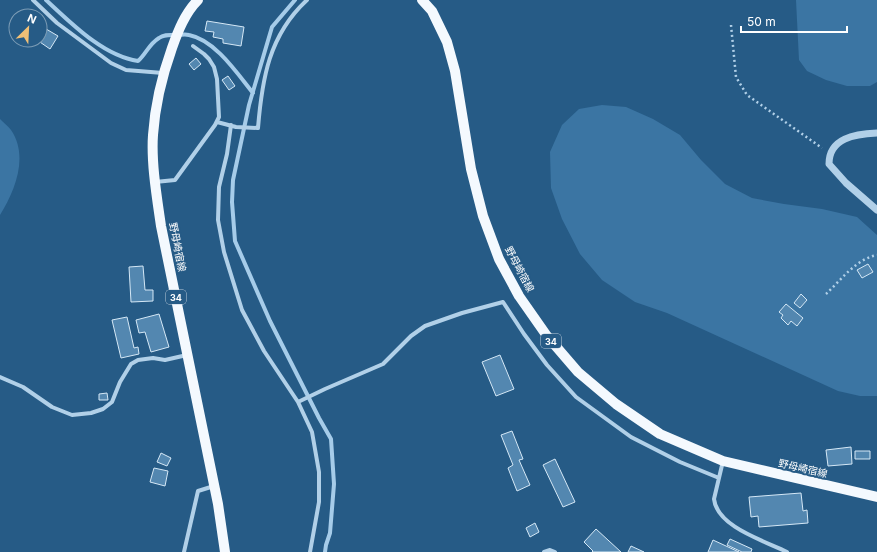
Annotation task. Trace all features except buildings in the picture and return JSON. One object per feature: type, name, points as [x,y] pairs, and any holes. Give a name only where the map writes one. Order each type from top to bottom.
[{"type":"main road","name":"野母崎宿線","points":[[198,0],[188,14],[174,42],[158,94],[153,136],[155,182],[161,226],[214,486],[225,552]]},
{"type":"main road","name":"野母崎宿線","points":[[422,0],[432,11],[447,42],[455,71],[471,169],[483,216],[499,259],[519,296],[547,336],[578,372],[616,404],[660,434],[723,461],[877,497]]},
{"type":"street","points":[[33,0],[56,23],[112,63],[126,70],[164,73]]},
{"type":"street","points":[[217,122],[236,127],[258,128],[262,86],[268,61],[286,23],[307,0]]},
{"type":"street","points":[[155,182],[175,180],[217,122],[219,117],[219,93],[214,67],[204,54],[193,46]]},
{"type":"street","points":[[231,125],[227,154],[219,187],[218,220],[224,252],[242,310],[264,351],[298,402],[312,432],[320,472],[319,502],[310,552]]},
{"type":"street","points":[[877,133],[866,133],[845,138],[835,145],[831,153],[829,164],[846,183],[877,210]]},
{"type":"street","points":[[298,402],[383,364],[411,336],[425,326],[503,302],[547,365],[576,397],[631,437],[680,462],[719,478]]},
{"type":"street","points":[[0,377],[23,387],[52,407],[72,415],[91,413],[103,409],[112,402],[120,382],[131,364],[138,360],[153,358],[165,360],[187,355]]},
{"type":"street","points":[[723,461],[714,494],[714,504],[725,520],[763,542],[787,552]]},
{"type":"street","points":[[184,552],[198,491],[214,486]]},
{"type":"street","points":[[544,552],[550,550],[555,552]]},
{"type":"path","points":[[731,24],[736,77],[747,95],[831,153]]},
{"type":"path","points":[[826,294],[858,263],[868,256],[877,254]]},
{"type":"shaded area","points":[[796,0],[877,0],[877,82],[870,86],[847,86],[826,80],[807,71],[799,60]]},
{"type":"shaded area","points":[[602,105],[626,107],[653,119],[680,135],[701,160],[725,184],[752,198],[822,209],[857,217],[877,235],[877,396],[860,396],[838,391],[667,313],[635,302],[602,280],[580,254],[562,219],[551,188],[550,152],[562,125],[579,109]]},
{"type":"shaded area","points":[[0,119],[11,130],[16,140],[19,151],[19,162],[15,184],[6,206],[0,215]]},
{"type":"waterway","points":[[46,0],[66,19],[100,46],[125,58],[138,61],[153,43],[163,36],[189,35],[199,38],[208,43],[225,58],[253,93]]},
{"type":"waterway","points":[[295,0],[272,27],[249,105],[233,180],[232,202],[235,241],[270,321],[331,439],[334,484],[330,533],[325,552]]}]
